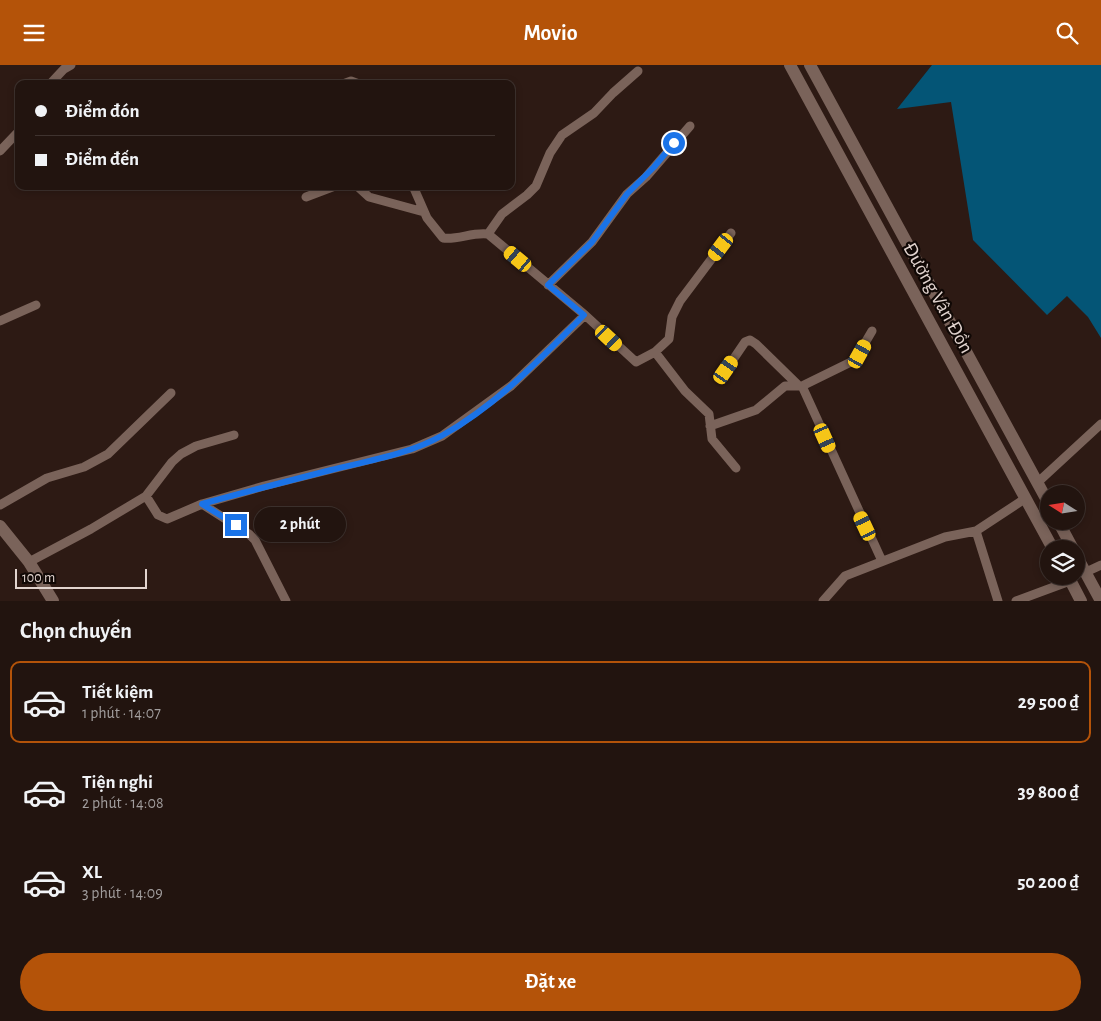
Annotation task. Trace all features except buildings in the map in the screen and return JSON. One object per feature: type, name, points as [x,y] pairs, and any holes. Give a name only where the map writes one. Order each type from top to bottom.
[{"type":"main road","name":"Đường Vân Đồn","points":[[790,65],[1048,540]]},
{"type":"main road","name":"Đường Vân Đồn","points":[[810,65],[1040,488]]},
{"type":"main road","points":[[904,274],[919,265]]},
{"type":"main road","points":[[0,527],[29,562],[53,601]]},
{"type":"main road","points":[[1086,573],[1101,601]]},
{"type":"main road","points":[[1072,585],[1081,601]]},
{"type":"street","points":[[54,80],[64,69],[72,65]]},
{"type":"street","points":[[488,234],[502,214],[536,186],[550,153],[562,135],[594,113],[638,71]]},
{"type":"street","points":[[548,285],[592,242],[627,194],[650,172],[690,126]]},
{"type":"street","points":[[0,151],[15,135]]},
{"type":"street","points":[[306,197],[324,190]]},
{"type":"street","points":[[361,190],[369,197],[424,212]]},
{"type":"street","points":[[415,190],[424,212],[443,238],[450,239],[481,233],[488,234],[584,315],[634,361],[639,362],[655,352],[669,339],[672,317],[680,301],[731,233]]},
{"type":"street","points":[[0,321],[36,305]]},
{"type":"street","points":[[146,496],[158,515],[163,519],[171,518],[202,504],[264,486],[403,451],[442,436],[512,386],[584,315]]},
{"type":"street","points":[[710,426],[756,409],[785,386],[800,385],[855,360],[872,331]]},
{"type":"street","points":[[726,370],[746,342],[750,340],[800,385],[882,561]]},
{"type":"street","points":[[655,352],[685,391],[709,414],[710,434],[736,468]]},
{"type":"street","points":[[0,505],[47,478],[84,467],[108,454],[171,393]]},
{"type":"street","points":[[1037,483],[1101,424]]},
{"type":"street","points":[[29,562],[92,529],[146,496],[172,462],[196,446],[234,435]]},
{"type":"street","points":[[824,601],[844,576],[945,537],[976,531],[1026,498]]},
{"type":"street","points":[[202,504],[249,534],[255,540],[286,601]]},
{"type":"street","points":[[976,531],[998,601]]},
{"type":"street","points":[[1086,573],[1101,565]]},
{"type":"street","points":[[1016,601],[1055,585]]},
{"type":"water","points":[[932,65],[1101,65],[1101,338],[1088,317],[1067,296],[1047,315],[973,240],[951,102],[897,109]]},
{"type":"route","points":[[236,525],[202,504],[264,486],[412,449],[442,436],[474,415],[512,386],[584,315],[548,285],[580,257],[627,194],[646,177],[674,143]]}]
